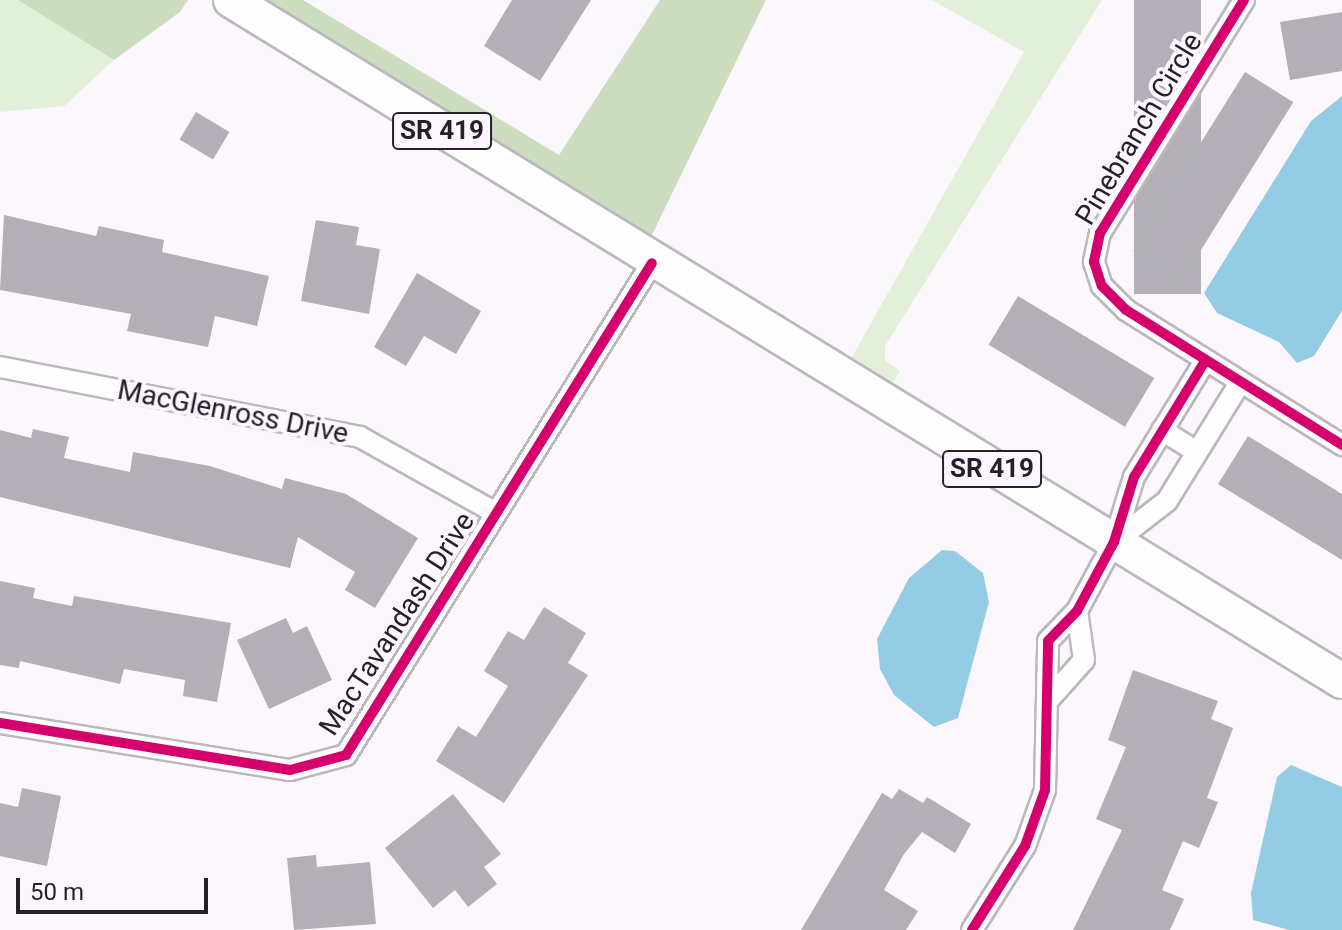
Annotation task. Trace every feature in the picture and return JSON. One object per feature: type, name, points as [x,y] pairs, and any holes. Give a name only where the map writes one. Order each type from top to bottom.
[{"type":"main road","name":"SR 419","points":[[231,0],[652,263],[1342,681]]},
{"type":"street","name":"Pinebranch Circle","points":[[1244,0],[1100,233],[1094,262],[1102,286],[1126,310],[1342,445]]},
{"type":"street","name":"MacTavandash Drive","points":[[0,723],[290,770],[346,755],[652,263]]},
{"type":"street","points":[[972,930],[1025,846],[1045,790],[1050,698],[1048,641],[1077,611],[1114,542],[1134,477],[1205,361]]},
{"type":"street","name":"MacGlenross Drive","points":[[0,367],[360,437],[496,513]]},
{"type":"street","points":[[1114,542],[1167,501],[1240,383]]},
{"type":"street","points":[[1162,430],[1197,452]]},
{"type":"street","points":[[1050,698],[1084,660],[1077,611]]},
{"type":"green space","points":[[0,0],[18,0],[114,60],[64,106],[0,112]]},
{"type":"green space","points":[[18,0],[188,0],[180,12],[114,60]]},
{"type":"green space","points":[[259,0],[303,0],[559,155],[660,0],[766,0],[648,243]]},
{"type":"green space","points":[[932,0],[1102,0],[885,346],[885,360],[900,371],[889,390],[848,364],[1024,52]]},
{"type":"water","points":[[1342,96],[1342,311],[1314,356],[1297,363],[1279,342],[1217,313],[1204,293],[1311,121]]},
{"type":"water","points":[[942,550],[955,551],[983,573],[989,602],[958,718],[934,727],[894,695],[880,669],[877,639],[909,578]]},
{"type":"water","points":[[1291,765],[1342,787],[1342,930],[1289,930],[1253,920],[1251,893],[1277,777]]},
{"type":"building","points":[[512,0],[591,0],[540,81],[484,46]]},
{"type":"building","points":[[1134,0],[1201,0],[1201,294],[1134,294]]},
{"type":"building","points":[[1342,12],[1342,71],[1290,80],[1280,22]]},
{"type":"building","points":[[1245,72],[1293,102],[1182,281],[1133,251]]},
{"type":"building","points":[[196,112],[229,132],[213,160],[180,139]]},
{"type":"building","points":[[4,215],[96,236],[99,226],[164,240],[162,252],[269,276],[257,326],[215,316],[208,347],[127,331],[131,314],[0,290]]},
{"type":"building","points":[[316,220],[359,227],[356,245],[380,249],[369,314],[301,301]]},
{"type":"building","points":[[417,273],[481,311],[456,354],[424,336],[406,366],[374,347]]},
{"type":"building","points":[[1018,296],[1154,378],[1125,427],[989,345]]},
{"type":"building","points":[[33,429],[69,437],[64,458],[130,472],[133,452],[210,466],[282,489],[285,478],[346,494],[418,538],[375,608],[345,590],[355,572],[298,537],[290,568],[0,497],[0,430],[31,438]]},
{"type":"building","points":[[1248,436],[1342,494],[1342,560],[1218,484]]},
{"type":"building","points":[[0,581],[35,588],[33,598],[72,606],[74,596],[231,623],[217,702],[183,696],[185,680],[124,669],[120,684],[20,661],[19,668],[0,665]]},
{"type":"building","points":[[544,607],[586,633],[568,663],[588,675],[504,803],[436,761],[458,726],[476,737],[508,686],[484,671],[508,631],[524,640]]},
{"type":"building","points":[[286,618],[293,633],[307,626],[332,680],[269,709],[237,640]]},
{"type":"building","points":[[1133,670],[1218,701],[1211,719],[1233,728],[1207,798],[1218,802],[1199,848],[1183,841],[1162,890],[1184,899],[1170,930],[1073,930],[1122,830],[1096,819],[1126,747],[1108,740]]},
{"type":"building","points":[[22,788],[61,796],[47,866],[0,856],[0,803],[18,807]]},
{"type":"building","points":[[899,789],[923,803],[927,797],[971,824],[955,853],[922,832],[904,854],[884,890],[918,911],[906,930],[801,930],[882,793],[892,799]]},
{"type":"building","points":[[453,794],[501,854],[484,867],[497,884],[468,907],[455,890],[433,908],[385,848]]},
{"type":"building","points":[[316,855],[317,867],[370,862],[376,924],[294,930],[287,858]]},
{"type":"cycle path","points":[[1244,0],[1100,233],[1094,262],[1102,286],[1126,310],[1342,445]]},
{"type":"cycle path","points":[[0,723],[290,770],[346,755],[652,263]]},
{"type":"cycle path","points":[[972,930],[1025,846],[1045,790],[1048,641],[1077,611],[1114,542],[1134,477],[1205,361]]}]
